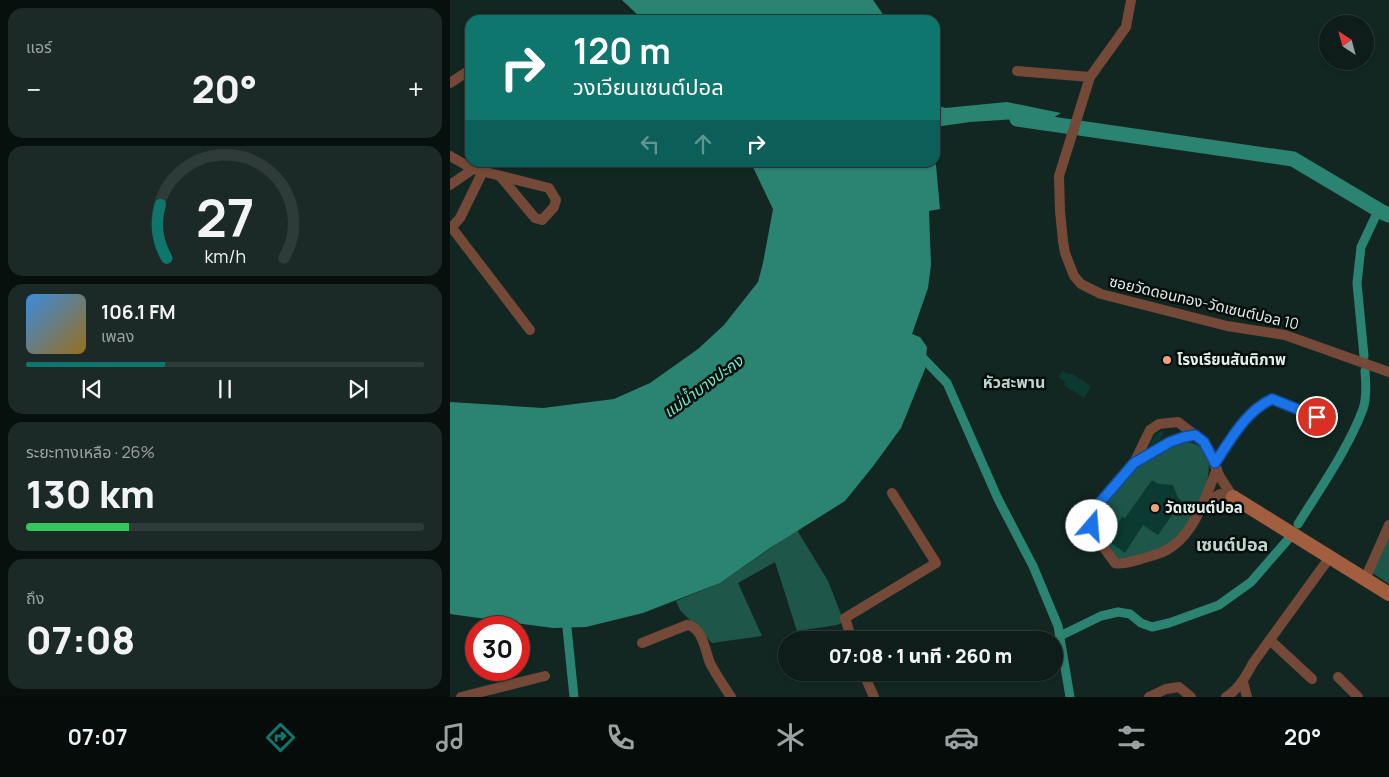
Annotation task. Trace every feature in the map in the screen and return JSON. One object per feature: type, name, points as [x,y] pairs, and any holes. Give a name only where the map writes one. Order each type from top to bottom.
[{"type":"street","name":"ซอยวัดดอนทอง-วัดเซนต์ปอล 10","points":[[1131,0],[1126,27],[1090,77],[1059,176],[1063,241],[1074,276],[1081,284],[1101,294],[1218,324],[1285,335],[1389,372]]},
{"type":"street","points":[[1016,70],[1090,77]]},
{"type":"street","points":[[450,83],[465,73]]},
{"type":"street","points":[[450,156],[465,164]]},
{"type":"street","points":[[472,167],[549,188],[556,200],[554,207],[542,220],[535,218],[500,176]]},
{"type":"street","points":[[450,185],[478,170]]},
{"type":"street","points":[[478,170],[463,212],[451,229],[530,330]]},
{"type":"street","points":[[1233,497],[1216,466],[1204,442],[1178,422],[1159,424],[1150,430],[1134,463],[1097,506],[1092,516],[1092,526],[1099,541],[1115,563],[1126,563],[1162,553],[1173,546],[1186,532],[1205,503],[1216,466],[1250,413],[1261,404],[1272,399],[1332,423]]},
{"type":"street","points":[[1134,463],[1170,442],[1195,435]]},
{"type":"street","points":[[849,631],[845,618],[936,563],[892,493]]},
{"type":"street","points":[[1205,503],[1220,494],[1233,497],[1389,594]]},
{"type":"street","points":[[1365,579],[1389,525]]},
{"type":"street","points":[[1226,697],[1243,682],[1253,663],[1271,641],[1330,557]]},
{"type":"street","points":[[642,644],[687,625],[692,625],[696,628],[710,661],[730,697]]},
{"type":"street","points":[[1271,641],[1312,679]]},
{"type":"street","points":[[461,697],[545,676]]},
{"type":"street","points":[[1338,677],[1358,697]]},
{"type":"street","points":[[867,681],[874,697]]},
{"type":"street","points":[[1243,682],[1247,697]]},
{"type":"street","points":[[1149,697],[1166,689],[1179,687],[1191,697]]},
{"type":"shaded area","points":[[1184,441],[1200,447],[1208,461],[1205,489],[1190,519],[1172,543],[1163,550],[1118,560],[1101,537],[1096,521],[1099,509],[1133,470],[1169,446]]},
{"type":"shaded area","points":[[797,530],[828,581],[844,622],[837,625],[797,631],[775,562],[738,583],[762,636],[712,643],[680,610],[676,601],[720,583]]},
{"type":"shaded area","points":[[1389,534],[1389,584],[1371,572]]},
{"type":"water","points":[[622,0],[873,0],[884,15],[638,15]]},
{"type":"water","points":[[1007,102],[1061,113],[1043,124],[1017,119],[940,126],[940,106],[945,108]]},
{"type":"water","name":"แม่น้ำบางปะกง","points":[[753,167],[936,167],[940,209],[929,211],[931,265],[928,288],[912,334],[920,337],[927,347],[925,369],[901,428],[845,501],[770,548],[720,583],[643,613],[586,627],[553,628],[530,625],[530,616],[465,616],[450,614],[450,402],[543,408],[614,399],[650,383],[698,349],[724,325],[758,282],[773,209]]},
{"type":"building","points":[[1063,371],[1070,375],[1071,373],[1091,386],[1084,398],[1064,385],[1066,382],[1058,377]]},
{"type":"building","points":[[1161,431],[1164,432],[1160,440],[1150,446],[1155,435]]},
{"type":"building","name":"วัดเซนต์ปอล","points":[[1152,480],[1158,484],[1173,485],[1178,498],[1182,501],[1158,535],[1143,525],[1125,553],[1107,540],[1122,517],[1125,518]]},
{"type":"waterway","points":[[1017,119],[1293,159],[1389,215]]},
{"type":"waterway","points":[[1364,356],[1357,283],[1361,247],[1379,209]]},
{"type":"waterway","points":[[917,352],[947,383],[998,499],[1033,566],[1058,626],[1070,697]]},
{"type":"waterway","points":[[1298,524],[1334,468],[1357,423],[1365,400],[1365,371]]},
{"type":"waterway","points":[[1063,635],[1101,616],[1118,612],[1130,614],[1141,623],[1152,627],[1169,623],[1219,605],[1251,582],[1291,536]]},
{"type":"waterway","points":[[566,618],[574,697]]},
{"type":"place","name":"โรงเรียนสันติภาพ","points":[[1167,360]]},
{"type":"place","name":"วัดเซนต์ปอล","points":[[1155,508]]},
{"type":"district","name":"หัวสะพาน","points":[[1014,382]]},
{"type":"district","name":"เซนต์ปอล","points":[[1232,545]]},
{"type":"route","points":[[1092,526],[1092,516],[1097,506],[1134,463],[1170,442],[1195,435],[1204,442],[1215,463],[1250,413],[1261,404],[1272,399],[1317,417]]}]
